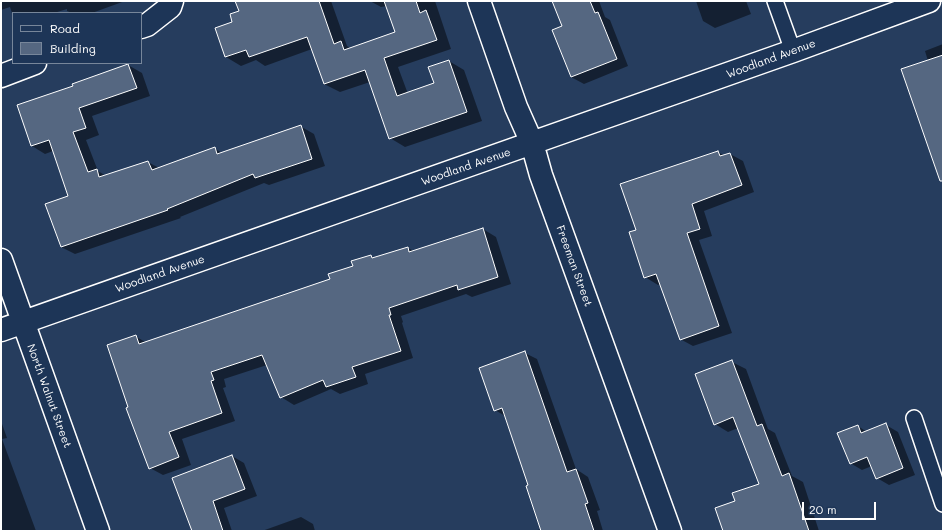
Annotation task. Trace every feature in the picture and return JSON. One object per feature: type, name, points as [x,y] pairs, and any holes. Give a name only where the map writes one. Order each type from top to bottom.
[{"type":"street","points":[[142,27],[147,25],[170,7],[172,1]]},
{"type":"street","name":"Freeman Street","points":[[479,1],[516,107],[532,143],[544,182],[670,531]]},
{"type":"street","name":"Woodland Avenue","points":[[1,330],[930,1]]},
{"type":"street","points":[[1,76],[32,64]]},
{"type":"street","name":"North Walnut Street","points":[[1,260],[98,531]]},
{"type":"lane","points":[[774,1],[792,51]]},
{"type":"lane","points":[[914,418],[943,504]]},
{"type":"building","points":[[235,1],[319,1],[334,44],[341,41],[344,50],[395,32],[384,1],[416,1],[420,13],[426,10],[437,40],[384,58],[397,96],[434,83],[428,67],[449,60],[467,112],[389,139],[365,70],[324,84],[307,37],[249,57],[246,50],[225,57],[215,28],[232,22],[230,14],[239,11]]},
{"type":"building","points":[[552,1],[590,1],[595,13],[598,12],[617,59],[571,77],[552,30],[562,26]]},
{"type":"building","points":[[943,55],[943,181],[940,181],[901,69]]},
{"type":"building","points":[[128,64],[137,88],[79,108],[86,128],[73,132],[88,172],[97,169],[99,177],[148,161],[152,170],[215,147],[217,154],[301,125],[312,159],[255,178],[253,174],[167,209],[168,210],[61,247],[45,204],[68,196],[49,140],[31,146],[17,105],[73,86],[72,84]]},
{"type":"building","points":[[718,151],[720,156],[730,153],[742,185],[692,204],[700,229],[687,233],[719,326],[680,340],[656,274],[644,278],[629,232],[636,230],[620,184]]},
{"type":"building","points":[[483,228],[498,277],[458,290],[457,285],[389,308],[391,315],[389,315],[401,351],[352,367],[356,377],[326,387],[323,380],[280,398],[262,355],[211,372],[214,380],[211,381],[222,413],[169,432],[179,457],[149,469],[126,408],[128,407],[107,345],[136,335],[139,344],[330,279],[328,274],[353,266],[351,261],[371,255],[372,258],[408,247],[409,252]]},
{"type":"building","points":[[525,351],[567,472],[576,469],[588,503],[585,504],[594,531],[541,531],[526,486],[528,485],[502,408],[494,411],[479,368]]},
{"type":"building","points":[[732,360],[757,426],[762,424],[782,476],[789,473],[809,531],[723,531],[715,508],[735,501],[732,493],[759,484],[733,417],[714,425],[695,374]]},
{"type":"building","points":[[886,423],[903,468],[876,479],[867,457],[850,464],[837,433],[858,425],[861,433]]},
{"type":"building","points":[[232,455],[245,489],[213,501],[223,531],[192,531],[172,478]]}]
